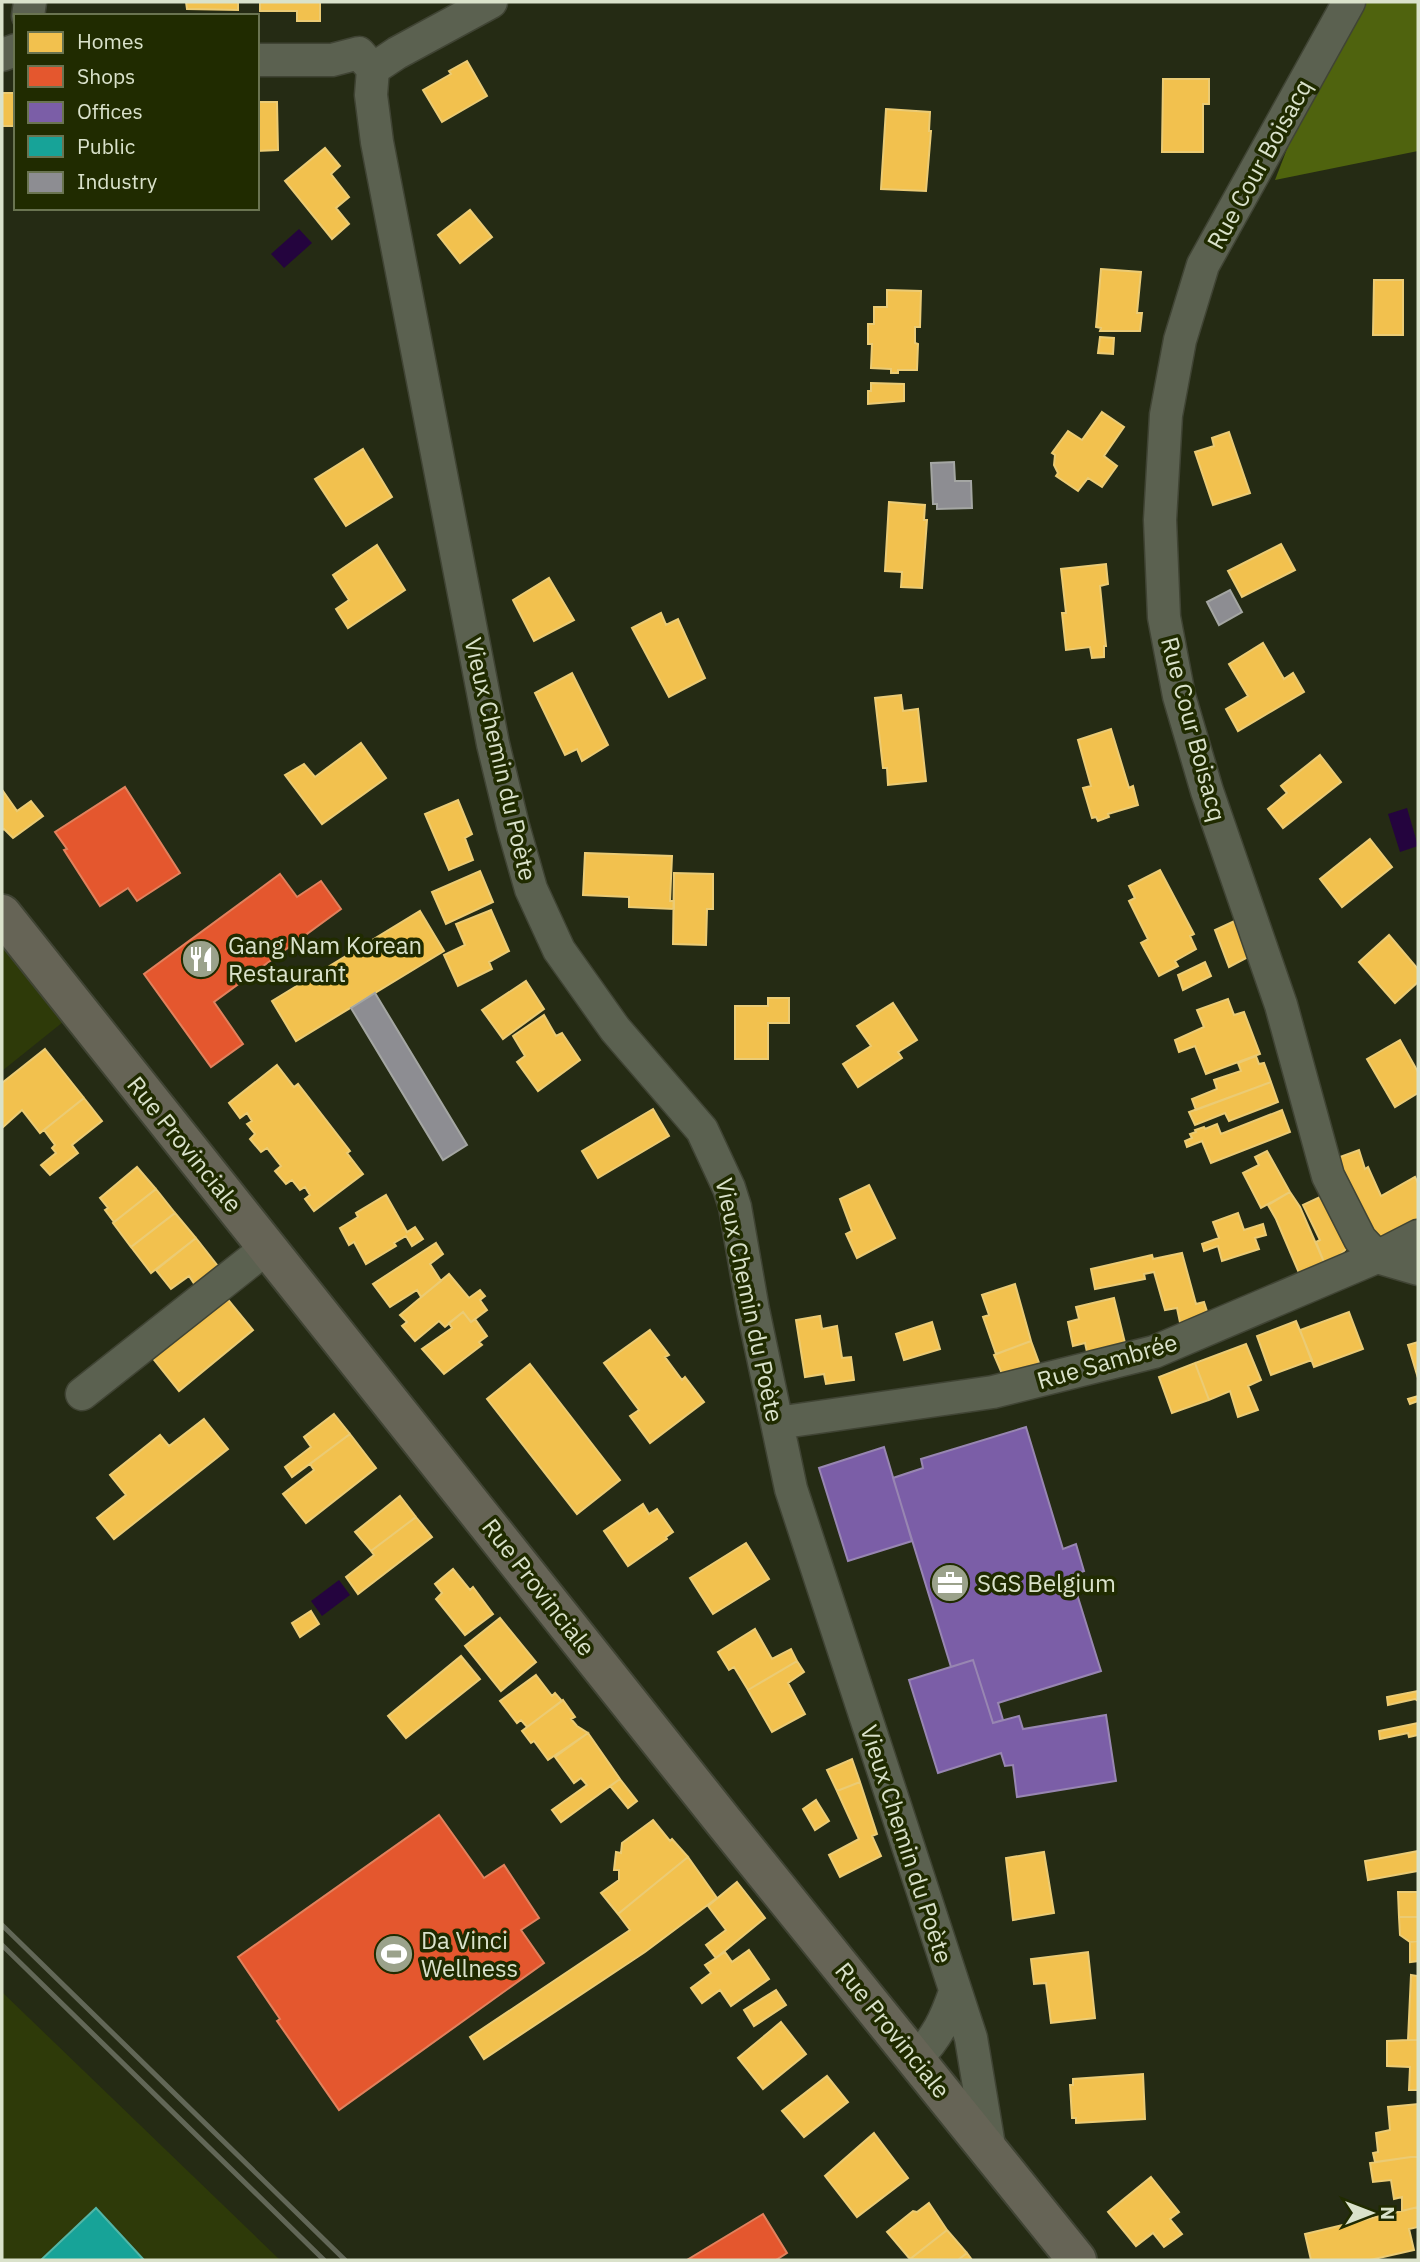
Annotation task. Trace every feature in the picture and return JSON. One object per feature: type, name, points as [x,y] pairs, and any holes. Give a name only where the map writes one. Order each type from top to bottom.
[{"type":"main road","name":"Rue Provinciale","points":[[2,914],[724,1822],[1077,2260]]},
{"type":"street","points":[[259,60],[332,60],[359,53],[373,69],[397,52],[491,2]]},
{"type":"street","name":"Rue Cour Boisacq","points":[[1349,2],[1203,265],[1180,340],[1166,415],[1160,520],[1164,617],[1186,720],[1207,790],[1281,1005],[1328,1176],[1360,1239],[1377,1257]]},
{"type":"street","name":"Vieux Chemin du Poète","points":[[373,69],[371,95],[377,142],[493,744],[516,839],[531,889],[559,950],[615,1029],[702,1130],[722,1171],[735,1207],[753,1310],[791,1489],[971,2038],[990,2152]]},
{"type":"street","name":"Rue Sambrée","points":[[777,1423],[993,1392],[1154,1352],[1377,1257],[1418,1236]]},
{"type":"street","points":[[82,1394],[268,1247]]},
{"type":"street","points":[[1377,1257],[1418,1269]]},
{"type":"street","name":"Vieux Chemin du Poète","points":[[916,2059],[934,2040],[946,2021],[955,1992]]},
{"type":"shaded area","points":[[1350,2],[1418,2],[1418,151],[1275,180],[1334,28]]},
{"type":"shaded area","points":[[299,229],[312,243],[284,268],[271,254]]},
{"type":"shaded area","points":[[1407,808],[1418,846],[1400,852],[1388,814]]},
{"type":"shaded area","points":[[2,945],[63,1022],[2,1071]]},
{"type":"shaded area","points":[[339,1580],[350,1595],[322,1616],[311,1601]]},
{"type":"shaded area","points":[[2,1992],[280,2260],[2,2260]]},
{"type":"building: Homes","points":[[186,2],[238,2],[238,10],[187,9]]},
{"type":"building: Homes","points":[[260,2],[320,2],[320,21],[297,21],[297,11],[260,11]]},
{"type":"building: Homes","points":[[467,61],[487,96],[442,122],[423,90]]},
{"type":"building: Homes","points":[[1163,79],[1209,79],[1209,104],[1203,104],[1203,152],[1162,152]]},
{"type":"building: Homes","points":[[2,93],[14,93],[14,126],[2,126]]},
{"type":"building: Homes","points":[[259,102],[277,102],[278,150],[259,151]]},
{"type":"building: Homes","points":[[886,109],[930,112],[926,191],[881,189]]},
{"type":"building: Homes","points":[[325,148],[340,166],[331,174],[349,197],[336,208],[349,224],[332,239],[285,181]]},
{"type":"building: Homes","points":[[470,210],[492,237],[460,263],[438,235]]},
{"type":"building: Homes","points":[[1101,269],[1141,272],[1137,313],[1142,313],[1140,331],[1100,331],[1101,328],[1096,327]]},
{"type":"building: Homes","points":[[1374,280],[1403,280],[1403,335],[1373,335]]},
{"type":"building: Homes","points":[[887,290],[921,291],[920,327],[915,327],[915,343],[918,344],[917,370],[898,370],[898,373],[891,373],[891,369],[871,368],[872,344],[868,344],[868,324],[874,324],[874,307],[887,307]]},
{"type":"building: Homes","points":[[1100,337],[1114,338],[1113,354],[1098,353]]},
{"type":"building: Homes","points":[[871,383],[904,384],[904,401],[868,404]]},
{"type":"building: Homes","points":[[1102,412],[1124,427],[1104,456],[1117,466],[1102,487],[1088,478],[1078,491],[1056,476],[1058,473],[1054,465],[1055,455],[1052,453],[1068,431],[1082,440]]},
{"type":"building: Homes","points":[[1229,432],[1250,493],[1213,505],[1195,452],[1214,446],[1212,438]]},
{"type":"building: Homes","points":[[363,449],[392,497],[346,526],[315,479]]},
{"type":"building: Homes","points":[[889,502],[925,505],[924,520],[927,520],[922,588],[901,587],[902,572],[885,571]]},
{"type":"building: Homes","points":[[1281,544],[1295,570],[1242,597],[1228,571]]},
{"type":"building: Homes","points":[[377,545],[405,590],[348,628],[336,609],[349,600],[333,575]]},
{"type":"building: Homes","points":[[1106,564],[1108,584],[1100,586],[1106,646],[1104,657],[1092,658],[1090,647],[1066,650],[1062,613],[1066,613],[1061,569]]},
{"type":"building: Homes","points":[[549,578],[574,620],[534,641],[513,600]]},
{"type":"building: Homes","points":[[661,613],[666,625],[678,619],[705,678],[669,697],[632,628]]},
{"type":"building: Homes","points":[[1263,643],[1284,679],[1293,673],[1304,692],[1238,731],[1226,709],[1248,696],[1229,664]]},
{"type":"building: Homes","points":[[572,673],[608,745],[582,761],[577,749],[565,755],[535,693]]},
{"type":"building: Homes","points":[[901,695],[903,711],[918,709],[926,781],[888,785],[887,768],[883,768],[875,698]]},
{"type":"building: Homes","points":[[1111,729],[1129,788],[1133,786],[1138,805],[1108,814],[1109,817],[1098,821],[1096,817],[1092,818],[1083,788],[1091,786],[1078,740]]},
{"type":"building: Homes","points":[[361,743],[386,778],[322,824],[285,775],[304,764],[315,777]]},
{"type":"building: Homes","points":[[1320,755],[1341,782],[1283,828],[1268,809],[1287,793],[1281,786]]},
{"type":"building: Homes","points":[[3,791],[17,811],[31,801],[43,816],[13,838],[2,830]]},
{"type":"building: Homes","points":[[458,800],[472,834],[465,838],[473,860],[449,870],[425,814]]},
{"type":"building: Homes","points":[[1370,839],[1392,867],[1342,907],[1320,879]]},
{"type":"building: Homes","points":[[585,853],[672,856],[670,901],[674,901],[674,909],[629,907],[629,897],[583,895]]},
{"type":"building: Homes","points":[[1160,870],[1194,934],[1190,936],[1196,949],[1175,961],[1178,966],[1159,976],[1141,943],[1148,939],[1129,901],[1135,898],[1129,886]]},
{"type":"building: Homes","points":[[480,871],[493,902],[446,924],[432,892]]},
{"type":"building: Homes","points":[[674,873],[713,874],[713,909],[707,909],[706,945],[673,944]]},
{"type":"building: Homes","points":[[491,910],[509,951],[489,962],[492,969],[458,986],[444,955],[465,945],[456,924]]},
{"type":"building: Homes","points":[[420,911],[444,951],[296,1041],[272,1001]]},
{"type":"building: Homes","points":[[1239,919],[1250,956],[1229,967],[1215,930]]},
{"type":"building: Homes","points":[[1389,935],[1418,969],[1418,982],[1395,1003],[1359,962]]},
{"type":"building: Homes","points":[[1205,962],[1211,976],[1183,990],[1178,975]]},
{"type":"building: Homes","points":[[526,981],[544,1009],[503,1039],[482,1010]]},
{"type":"building: Homes","points":[[768,998],[789,998],[789,1023],[768,1023],[768,1059],[735,1059],[735,1006],[768,1006]]},
{"type":"building: Homes","points":[[1228,999],[1234,1015],[1244,1012],[1260,1054],[1206,1074],[1195,1046],[1179,1052],[1175,1040],[1204,1027],[1197,1010]]},
{"type":"building: Homes","points":[[893,1003],[917,1040],[898,1052],[902,1058],[858,1087],[843,1064],[871,1046],[857,1026]]},
{"type":"building: Homes","points":[[544,1015],[556,1036],[562,1033],[580,1060],[538,1091],[517,1062],[525,1056],[513,1036]]},
{"type":"building: Homes","points":[[1400,1040],[1418,1072],[1418,1093],[1395,1107],[1367,1059]]},
{"type":"building: Homes","points":[[45,1049],[84,1098],[40,1133],[22,1110],[2,1128],[2,1083]]},
{"type":"building: Homes","points":[[1256,1056],[1259,1064],[1264,1063],[1271,1082],[1196,1110],[1192,1099],[1217,1089],[1214,1080],[1241,1071],[1238,1063]]},
{"type":"building: Homes","points":[[277,1065],[294,1087],[298,1084],[350,1151],[347,1153],[363,1174],[314,1211],[305,1199],[310,1195],[305,1187],[300,1190],[292,1180],[286,1184],[275,1171],[281,1166],[267,1148],[261,1152],[250,1139],[255,1134],[247,1124],[252,1121],[247,1113],[240,1118],[229,1103]]},
{"type":"building: Homes","points":[[1271,1082],[1278,1102],[1229,1121],[1225,1113],[1195,1125],[1189,1112]]},
{"type":"building: Homes","points":[[84,1098],[102,1121],[72,1145],[78,1153],[50,1175],[41,1165],[56,1153],[52,1148],[55,1145],[44,1130]]},
{"type":"building: Homes","points":[[653,1109],[669,1136],[598,1178],[582,1151]]},
{"type":"building: Homes","points":[[1282,1110],[1290,1132],[1211,1163],[1202,1141],[1187,1147],[1185,1141],[1192,1138],[1190,1134],[1196,1132],[1195,1130],[1217,1124],[1221,1134]]},
{"type":"building: Homes","points":[[1359,1150],[1365,1169],[1368,1167],[1381,1196],[1415,1177],[1418,1183],[1418,1222],[1379,1244],[1360,1210],[1337,1158]]},
{"type":"building: Homes","points":[[1267,1151],[1290,1192],[1261,1208],[1243,1173],[1259,1165],[1255,1157]]},
{"type":"building: Homes","points":[[137,1167],[156,1189],[114,1222],[100,1198]]},
{"type":"building: Homes","points":[[869,1185],[895,1238],[857,1258],[846,1234],[852,1231],[840,1199]]},
{"type":"building: Homes","points":[[156,1189],[175,1213],[131,1247],[113,1223]]},
{"type":"building: Homes","points":[[1290,1192],[1300,1207],[1324,1262],[1299,1273],[1268,1205]]},
{"type":"building: Homes","points":[[386,1195],[407,1232],[415,1227],[423,1239],[412,1246],[406,1236],[394,1243],[396,1246],[366,1264],[354,1242],[349,1245],[340,1228],[358,1217],[356,1213]]},
{"type":"building: Homes","points":[[1322,1196],[1347,1248],[1340,1255],[1324,1262],[1316,1242],[1320,1240],[1303,1205]]},
{"type":"building: Homes","points":[[175,1213],[196,1238],[151,1273],[131,1247]]},
{"type":"building: Homes","points":[[1238,1213],[1244,1230],[1263,1224],[1266,1235],[1255,1238],[1259,1249],[1222,1261],[1218,1246],[1204,1251],[1202,1244],[1219,1238],[1213,1222]]},
{"type":"building: Homes","points":[[196,1238],[221,1270],[197,1288],[189,1276],[171,1289],[156,1270]]},
{"type":"building: Homes","points":[[436,1243],[443,1254],[430,1264],[441,1281],[421,1297],[417,1290],[390,1307],[373,1284]]},
{"type":"building: Homes","points":[[1182,1253],[1196,1304],[1204,1302],[1210,1321],[1182,1332],[1177,1308],[1165,1310],[1154,1272],[1144,1274],[1145,1279],[1095,1289],[1091,1269],[1152,1255],[1153,1259]]},
{"type":"building: Homes","points":[[449,1274],[469,1298],[480,1290],[485,1296],[480,1300],[487,1310],[471,1322],[463,1312],[445,1327],[439,1321],[415,1341],[402,1326],[407,1322],[400,1315]]},
{"type":"building: Homes","points":[[1015,1284],[1031,1341],[996,1354],[983,1317],[989,1315],[982,1295]]},
{"type":"building: Homes","points":[[225,1296],[253,1330],[179,1391],[151,1356]]},
{"type":"building: Homes","points":[[1114,1298],[1125,1343],[1087,1352],[1085,1343],[1073,1346],[1068,1322],[1079,1319],[1076,1307]]},
{"type":"building: Homes","points":[[463,1312],[471,1322],[475,1319],[487,1336],[479,1342],[482,1345],[444,1374],[422,1349],[452,1328],[449,1323]]},
{"type":"building: Homes","points":[[1349,1312],[1363,1349],[1314,1367],[1300,1330]]},
{"type":"building: Homes","points":[[820,1316],[822,1329],[837,1326],[842,1358],[851,1357],[854,1380],[826,1384],[824,1374],[805,1377],[796,1320]]},
{"type":"building: Homes","points":[[1296,1321],[1312,1360],[1271,1375],[1257,1336]]},
{"type":"building: Homes","points":[[932,1322],[940,1349],[904,1360],[896,1334]]},
{"type":"building: Homes","points":[[650,1330],[669,1355],[665,1357],[682,1380],[685,1377],[704,1402],[650,1443],[630,1416],[639,1410],[604,1363]]},
{"type":"building: Homes","points":[[1031,1341],[1042,1371],[1006,1383],[994,1355]]},
{"type":"building: Homes","points":[[1418,1342],[1418,1378],[1408,1345]]},
{"type":"building: Homes","points":[[1246,1344],[1261,1380],[1248,1386],[1258,1410],[1238,1417],[1230,1391],[1209,1400],[1195,1363]]},
{"type":"building: Homes","points":[[1195,1363],[1209,1400],[1172,1413],[1159,1377]]},
{"type":"building: Homes","points":[[530,1364],[620,1480],[577,1514],[487,1399]]},
{"type":"building: Homes","points":[[1418,1396],[1418,1401],[1410,1404],[1408,1399]]},
{"type":"building: Homes","points":[[334,1414],[350,1434],[292,1477],[285,1467],[311,1447],[304,1437]]},
{"type":"building: Homes","points":[[204,1419],[228,1449],[114,1539],[97,1518],[126,1495],[110,1475],[160,1435],[169,1446]]},
{"type":"building: Homes","points":[[350,1434],[376,1468],[306,1523],[283,1494],[314,1470],[310,1464]]},
{"type":"building: Homes","points":[[400,1496],[416,1517],[371,1551],[355,1532]]},
{"type":"building: Homes","points":[[643,1504],[649,1514],[657,1509],[673,1532],[628,1566],[604,1531]]},
{"type":"building: Homes","points":[[416,1517],[432,1537],[358,1594],[346,1577],[374,1555],[371,1551]]},
{"type":"building: Homes","points":[[746,1543],[769,1579],[713,1614],[690,1578]]},
{"type":"building: Homes","points":[[453,1569],[470,1590],[473,1587],[493,1614],[465,1635],[436,1599],[442,1593],[435,1584]]},
{"type":"building: Homes","points":[[311,1611],[319,1624],[300,1637],[292,1623]]},
{"type":"building: Homes","points":[[500,1618],[536,1662],[501,1691],[465,1646]]},
{"type":"building: Homes","points":[[755,1629],[772,1659],[791,1649],[797,1661],[748,1690],[734,1667],[729,1670],[718,1652]]},
{"type":"building: Homes","points":[[461,1656],[480,1679],[406,1738],[388,1716]]},
{"type":"building: Homes","points":[[797,1661],[804,1672],[788,1683],[805,1714],[772,1732],[748,1690]]},
{"type":"building: Homes","points":[[536,1675],[552,1696],[555,1693],[562,1701],[527,1727],[521,1720],[517,1723],[500,1701]]},
{"type":"building: Homes","points":[[1418,1691],[1418,1701],[1415,1699],[1388,1705],[1387,1697]]},
{"type":"building: Homes","points":[[563,1700],[575,1717],[571,1719],[588,1733],[548,1760],[534,1741],[531,1743],[522,1731]]},
{"type":"building: Homes","points":[[1418,1723],[1418,1735],[1409,1737],[1408,1733],[1380,1739],[1379,1731]]},
{"type":"building: Homes","points":[[588,1733],[620,1779],[561,1822],[552,1810],[587,1785],[581,1778],[574,1783],[555,1757]]},
{"type":"building: Homes","points":[[852,1759],[860,1782],[837,1791],[827,1770]]},
{"type":"building: Homes","points":[[620,1779],[637,1801],[628,1808],[610,1786]]},
{"type":"building: Homes","points":[[860,1782],[877,1834],[872,1836],[881,1856],[840,1877],[829,1855],[859,1839],[837,1791]]},
{"type":"building: Homes","points":[[816,1800],[829,1821],[815,1830],[803,1809]]},
{"type":"building: Homes","points":[[653,1820],[688,1857],[618,1914],[601,1893],[619,1880],[619,1870],[614,1870],[616,1852],[621,1853],[622,1843]]},
{"type":"building: Homes","points":[[1418,1851],[1418,1871],[1368,1880],[1365,1861]]},
{"type":"building: Homes","points":[[1044,1852],[1054,1913],[1013,1920],[1006,1858]]},
{"type":"building: Homes","points":[[688,1857],[717,1898],[645,1952],[484,2059],[470,2037],[630,1930],[618,1914]]},
{"type":"building: Homes","points":[[737,1882],[765,1918],[716,1958],[706,1945],[726,1930],[708,1906]]},
{"type":"building: Homes","points":[[1398,1892],[1418,1892],[1418,1917],[1399,1917]]},
{"type":"building: Homes","points":[[1399,1917],[1418,1917],[1418,1941],[1410,1942],[1400,1935]]},
{"type":"building: Homes","points":[[1418,1941],[1418,1961],[1410,1962],[1410,1942]]},
{"type":"building: Homes","points":[[749,1950],[769,1979],[731,2006],[720,1990],[702,2003],[691,1988],[711,1973],[705,1965],[725,1952],[732,1962]]},
{"type":"building: Homes","points":[[1088,1952],[1095,2018],[1051,2023],[1046,1983],[1034,1984],[1031,1959]]},
{"type":"building: Homes","points":[[1411,1975],[1418,1976],[1418,2040],[1408,2040]]},
{"type":"building: Homes","points":[[776,1990],[786,2005],[754,2026],[744,2010]]},
{"type":"building: Homes","points":[[781,2022],[806,2054],[763,2089],[738,2058]]},
{"type":"building: Homes","points":[[1418,2040],[1418,2090],[1409,2090],[1410,2067],[1387,2066],[1387,2041]]},
{"type":"building: Homes","points":[[1143,2074],[1145,2119],[1076,2123],[1076,2118],[1072,2118],[1070,2085],[1073,2085],[1073,2079]]},
{"type":"building: Homes","points":[[827,2076],[848,2102],[804,2137],[782,2111]]},
{"type":"building: Homes","points":[[1418,2104],[1418,2156],[1375,2162],[1373,2153],[1378,2152],[1376,2133],[1390,2130],[1388,2107]]},
{"type":"building: Homes","points":[[874,2133],[908,2178],[857,2217],[825,2176]]},
{"type":"building: Homes","points":[[1418,2156],[1418,2207],[1402,2211],[1402,2197],[1394,2199],[1391,2180],[1373,2182],[1370,2163]]},
{"type":"building: Homes","points":[[1151,2177],[1179,2212],[1170,2219],[1182,2234],[1164,2247],[1153,2233],[1136,2246],[1108,2212]]},
{"type":"building: Homes","points":[[929,2203],[947,2230],[910,2259],[887,2232],[913,2211],[917,2212]]},
{"type":"building: Homes","points":[[1418,2207],[1418,2227],[1409,2229],[1414,2250],[1370,2260],[1311,2260],[1305,2234]]},
{"type":"building: Homes","points":[[947,2230],[967,2253],[958,2260],[910,2259]]},
{"type":"building: Homes","points":[[967,2253],[972,2260],[958,2260]]},
{"type":"building: Shops","points":[[125,787],[180,873],[137,901],[128,888],[100,906],[55,832]]},
{"type":"building: Shops","points":[[280,874],[297,897],[321,881],[341,909],[214,1002],[243,1044],[211,1067],[144,974]]},
{"type":"building: Shops","points":[[439,1815],[484,1878],[504,1865],[539,1918],[521,1930],[544,1963],[339,2110],[277,2021],[280,2019],[238,1957]]},
{"type":"building: Shops","points":[[763,2214],[787,2253],[776,2260],[687,2260]]},
{"type":"building: Offices","points":[[1026,1427],[1063,1549],[1076,1544],[1084,1571],[1071,1575],[1101,1671],[998,1703],[1003,1720],[993,1723],[973,1660],[951,1667],[893,1478],[923,1468],[921,1459]]},
{"type":"building: Offices","points":[[884,1447],[912,1541],[848,1561],[819,1468]]},
{"type":"building: Offices","points":[[973,1660],[993,1723],[1019,1716],[1023,1729],[1106,1715],[1116,1781],[1017,1797],[1013,1765],[1005,1766],[1001,1753],[938,1773],[909,1680]]},
{"type":"building: Public","points":[[96,2208],[144,2260],[41,2260]]},
{"type":"building: Industry","points":[[954,462],[955,481],[971,481],[972,508],[937,509],[937,504],[933,504],[931,463]]},
{"type":"building: Industry","points":[[1230,590],[1242,612],[1219,625],[1207,602]]},
{"type":"building: Industry","points":[[375,993],[467,1145],[443,1160],[351,1008]]},
{"type":"railway","points":[[2,1925],[345,2260]]},
{"type":"railway","points":[[2,1945],[324,2260]]},
{"type":"place","name":"Gang Nam Korean Restaurant","points":[[201,959]]},
{"type":"place","name":"SGS Belgium","points":[[950,1583]]},
{"type":"place","name":"Da Vinci Wellness","points":[[394,1954]]}]
